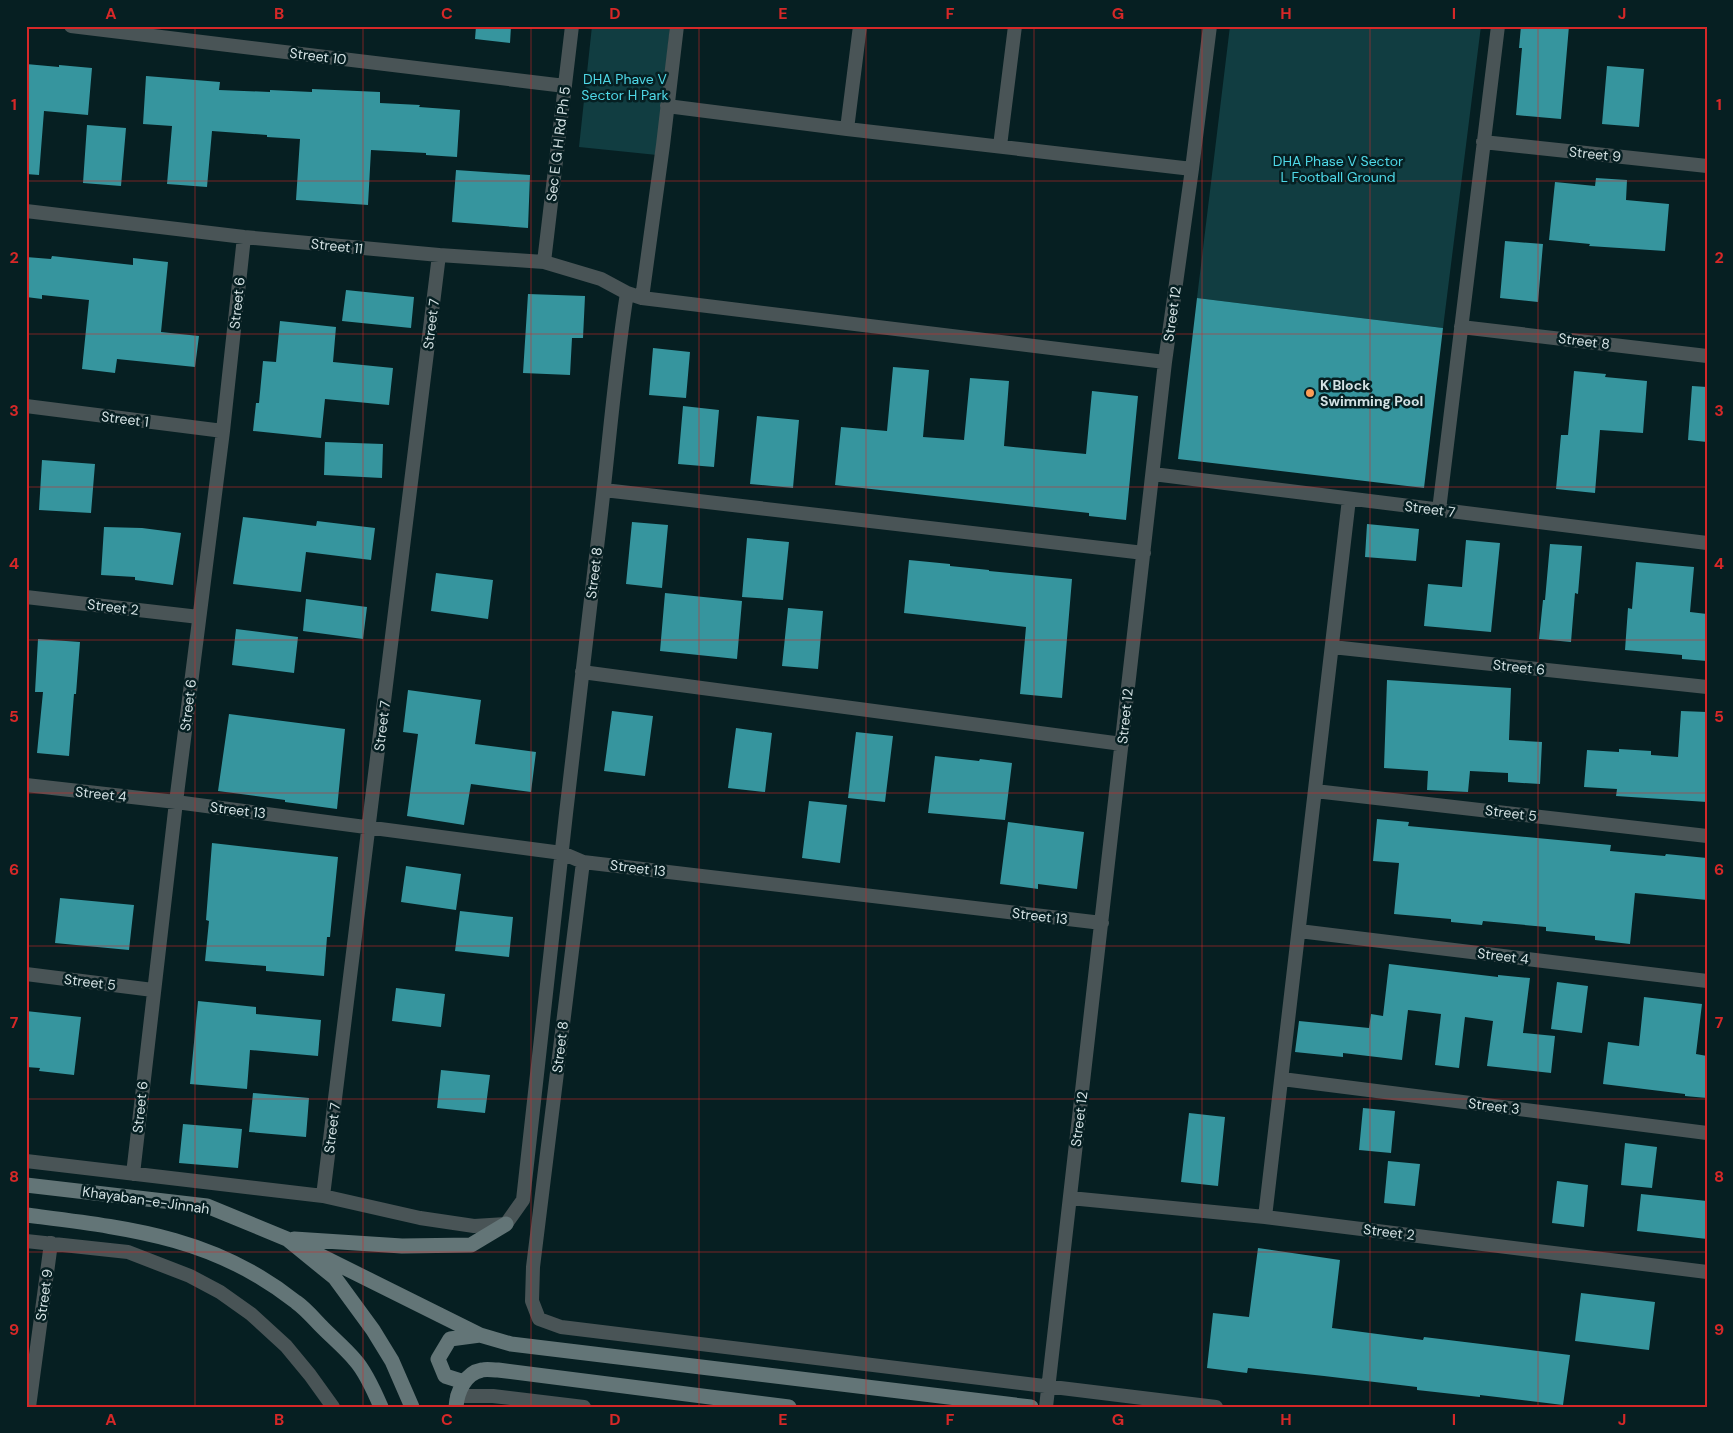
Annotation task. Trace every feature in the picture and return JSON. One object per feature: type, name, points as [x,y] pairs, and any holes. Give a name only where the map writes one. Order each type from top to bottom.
[{"type":"main road","name":"Khayaban-e-Jinnah","points":[[26,1184],[207,1206],[288,1239],[335,1278],[373,1330],[392,1361],[412,1407]]},
{"type":"main road","points":[[26,1215],[132,1230],[179,1241],[225,1257],[252,1272],[297,1302],[356,1362],[381,1407]]},
{"type":"main road","points":[[288,1239],[402,1246],[471,1245],[506,1224]]},
{"type":"main road","points":[[288,1239],[480,1335],[511,1344],[1031,1407]]},
{"type":"main road","points":[[464,1382],[445,1376],[438,1359],[450,1339],[480,1335]]},
{"type":"main road","points":[[456,1401],[464,1382],[480,1370],[498,1370],[789,1407]]},
{"type":"street","name":"Street 10","points":[[71,26],[565,86]]},
{"type":"street","name":"Sec E G H Rd Ph 5","points":[[544,262],[572,26]]},
{"type":"street","points":[[642,298],[677,26]]},
{"type":"street","points":[[847,129],[860,26]]},
{"type":"street","points":[[1000,146],[1015,26]]},
{"type":"street","name":"Street 12","points":[[1046,1407],[1165,362],[1210,26]]},
{"type":"street","points":[[1439,510],[1498,26]]},
{"type":"street","points":[[667,106],[1192,169]]},
{"type":"street","name":"Street 9","points":[[1483,142],[1707,166]]},
{"type":"street","name":"Street 11","points":[[26,210],[244,237],[439,256],[544,262],[601,279],[627,294],[642,298],[1165,362]]},
{"type":"street","name":"Street 6","points":[[133,1174],[153,990],[223,431],[244,237]]},
{"type":"street","name":"Street 7","points":[[323,1196],[439,256]]},
{"type":"street","name":"Street 8","points":[[506,1224],[523,1200],[622,323],[627,294]]},
{"type":"street","name":"Street 8","points":[[1461,326],[1707,356]]},
{"type":"street","name":"Street 1","points":[[26,406],[223,431]]},
{"type":"street","name":"Street 7","points":[[1153,474],[1707,543]]},
{"type":"street","points":[[604,490],[1144,552]]},
{"type":"street","points":[[1265,1217],[1349,499]]},
{"type":"street","name":"Street 2","points":[[26,597],[199,617]]},
{"type":"street","name":"Street 6","points":[[1332,646],[1707,687]]},
{"type":"street","points":[[582,672],[1122,744]]},
{"type":"street","name":"Street 4","points":[[26,786],[176,802]]},
{"type":"street","name":"Street 5","points":[[1315,790],[1707,836]]},
{"type":"street","name":"Street 13","points":[[176,802],[562,853],[583,862],[1102,923]]},
{"type":"street","name":"Street 8","points":[[583,862],[533,1267],[532,1301],[539,1319],[561,1327],[1216,1407]]},
{"type":"street","name":"Street 4","points":[[1299,931],[1707,981]]},
{"type":"street","name":"Street 5","points":[[26,974],[153,990]]},
{"type":"street","name":"Street 3","points":[[1282,1079],[1707,1133]]},
{"type":"street","points":[[26,1161],[323,1196],[420,1218],[474,1226],[506,1224]]},
{"type":"street","name":"Street 2","points":[[1070,1198],[1265,1217],[1707,1272]]},
{"type":"street","points":[[128,1252],[132,1230]]},
{"type":"street","points":[[26,1240],[128,1252],[190,1276],[220,1292],[251,1314],[286,1346],[333,1407]]},
{"type":"street","name":"Street 9","points":[[29,1407],[51,1243]]},
{"type":"street","points":[[456,1401],[493,1396],[584,1407]]},
{"type":"green space","name":"DHA Phave V Sector H Park","points":[[592,26],[670,26],[657,155],[579,147]]},
{"type":"green space","name":"DHA Phase V Sector L Football Ground","points":[[1230,26],[1481,26],[1443,328],[1197,298]]},
{"type":"building","points":[[476,26],[511,26],[510,43],[475,39]]},
{"type":"building","points":[[1521,26],[1569,26],[1561,119],[1516,115],[1522,48],[1519,48]]},
{"type":"building","points":[[26,64],[92,68],[88,115],[44,111],[39,175],[26,174]]},
{"type":"building","points":[[1607,66],[1644,69],[1639,127],[1602,124]]},
{"type":"building","points":[[146,76],[220,82],[219,90],[312,92],[312,89],[380,92],[380,103],[460,110],[457,157],[371,150],[368,205],[296,200],[300,139],[212,131],[207,187],[167,184],[172,126],[143,124]]},
{"type":"building","points":[[87,125],[126,128],[121,186],[83,183]]},
{"type":"building","points":[[456,170],[530,175],[528,228],[452,222]]},
{"type":"building","points":[[1596,178],[1627,180],[1626,200],[1669,204],[1665,251],[1589,246],[1590,244],[1549,240],[1555,182],[1595,186]]},
{"type":"building","points":[[1505,241],[1543,244],[1538,302],[1500,298]]},
{"type":"building","points":[[52,256],[133,265],[133,258],[168,262],[161,332],[199,336],[195,367],[117,359],[115,373],[82,369],[89,300],[42,295],[42,299],[26,297],[26,257],[51,259]]},
{"type":"building","points":[[346,290],[414,297],[411,328],[342,321]]},
{"type":"building","points":[[528,294],[585,296],[583,338],[572,338],[570,375],[523,373]]},
{"type":"building","name":"K Block Swimming Pool","points":[[1197,298],[1443,328],[1424,488],[1178,459]]},
{"type":"building","points":[[280,321],[336,327],[333,362],[393,368],[389,405],[325,399],[321,438],[253,431],[256,403],[259,403],[263,361],[276,362]]},
{"type":"building","points":[[653,348],[690,352],[686,398],[649,395]]},
{"type":"building","points":[[893,367],[929,370],[923,437],[964,440],[970,378],[1009,381],[1004,446],[1086,454],[1092,391],[1138,396],[1126,520],[1089,516],[1089,513],[835,485],[841,427],[887,431]]},
{"type":"building","points":[[1574,371],[1606,374],[1605,377],[1647,381],[1643,433],[1600,430],[1595,493],[1556,489],[1561,435],[1568,435]]},
{"type":"building","points":[[1692,386],[1707,387],[1707,442],[1688,440]]},
{"type":"building","points":[[683,406],[719,410],[714,467],[678,464]]},
{"type":"building","points":[[757,416],[799,420],[793,488],[750,484]]},
{"type":"building","points":[[325,442],[383,444],[382,478],[324,475]]},
{"type":"building","points":[[42,460],[95,464],[91,513],[39,510]]},
{"type":"building","points":[[243,517],[316,526],[317,521],[375,528],[371,560],[306,552],[301,592],[233,584]]},
{"type":"building","points":[[632,522],[668,525],[662,588],[626,584]]},
{"type":"building","points":[[1367,524],[1419,529],[1416,561],[1365,557]]},
{"type":"building","points":[[104,527],[142,528],[181,533],[173,585],[135,580],[135,577],[101,575]]},
{"type":"building","points":[[747,538],[789,542],[783,600],[742,597]]},
{"type":"building","points":[[1466,540],[1500,543],[1491,632],[1424,626],[1428,584],[1462,587]]},
{"type":"building","points":[[1550,544],[1582,546],[1578,594],[1575,593],[1571,642],[1539,639]]},
{"type":"building","points":[[909,560],[950,564],[950,566],[989,571],[1072,579],[1062,698],[1020,694],[1026,627],[904,613]]},
{"type":"building","points":[[1636,562],[1694,567],[1690,612],[1707,614],[1707,661],[1682,659],[1682,655],[1625,650],[1628,608],[1632,609]]},
{"type":"building","points":[[436,573],[493,580],[488,619],[431,611]]},
{"type":"building","points":[[665,593],[742,601],[737,659],[660,651]]},
{"type":"building","points":[[306,599],[367,607],[363,639],[303,631]]},
{"type":"building","points":[[788,608],[823,611],[818,669],[782,666]]},
{"type":"building","points":[[236,629],[298,637],[294,673],[232,665]]},
{"type":"building","points":[[38,639],[80,642],[69,756],[37,753],[43,692],[35,692]]},
{"type":"building","points":[[1387,680],[1511,688],[1509,740],[1542,742],[1540,784],[1508,782],[1508,773],[1470,771],[1468,792],[1427,790],[1428,771],[1384,768]]},
{"type":"building","points":[[408,690],[481,700],[475,744],[536,752],[531,792],[471,784],[464,825],[407,816],[418,734],[403,732]]},
{"type":"building","points":[[612,711],[653,716],[645,776],[604,771]]},
{"type":"building","points":[[1681,711],[1707,712],[1707,802],[1616,796],[1617,789],[1584,787],[1587,750],[1651,751],[1651,755],[1678,757]]},
{"type":"building","points":[[229,714],[345,729],[337,809],[218,791]]},
{"type":"building","points":[[736,728],[772,733],[765,792],[728,788]]},
{"type":"building","points":[[856,732],[893,736],[885,802],[848,798]]},
{"type":"building","points":[[935,756],[1012,763],[1005,820],[928,813]]},
{"type":"building","points":[[809,801],[847,805],[840,863],[802,858]]},
{"type":"building","points":[[1377,819],[1409,822],[1408,826],[1611,845],[1610,851],[1707,858],[1707,900],[1635,893],[1630,944],[1595,940],[1595,936],[1546,931],[1546,927],[1483,921],[1482,925],[1451,922],[1451,919],[1394,914],[1399,863],[1373,861]]},
{"type":"building","points":[[1008,822],[1084,832],[1077,889],[1038,884],[1038,889],[1000,884]]},
{"type":"building","points":[[212,843],[338,857],[330,937],[327,937],[324,976],[266,971],[266,966],[205,961],[209,921],[206,920]]},
{"type":"building","points":[[406,866],[461,874],[456,910],[401,902]]},
{"type":"building","points":[[60,898],[134,905],[129,950],[55,943]]},
{"type":"building","points":[[460,911],[513,917],[509,957],[455,951]]},
{"type":"building","points":[[1389,964],[1498,977],[1498,975],[1530,978],[1523,1033],[1555,1036],[1551,1073],[1487,1066],[1493,1021],[1465,1017],[1459,1068],[1435,1065],[1441,1014],[1408,1010],[1402,1060],[1343,1053],[1343,1057],[1295,1052],[1299,1021],[1369,1028],[1371,1014],[1383,1016]]},
{"type":"building","points":[[1557,982],[1588,986],[1582,1033],[1551,1029]]},
{"type":"building","points":[[396,988],[445,994],[441,1027],[392,1021]]},
{"type":"building","points":[[1644,997],[1702,1004],[1696,1054],[1707,1056],[1707,1098],[1603,1084],[1608,1042],[1639,1046]]},
{"type":"building","points":[[198,1001],[256,1007],[256,1014],[321,1020],[318,1056],[250,1050],[247,1089],[190,1084]]},
{"type":"building","points":[[26,1011],[81,1017],[74,1075],[39,1071],[40,1068],[26,1067]]},
{"type":"building","points":[[441,1070],[490,1075],[485,1113],[437,1108]]},
{"type":"building","points":[[253,1093],[309,1098],[306,1137],[249,1132]]},
{"type":"building","points":[[1363,1108],[1395,1111],[1391,1153],[1359,1150]]},
{"type":"building","points":[[1189,1113],[1225,1117],[1218,1186],[1181,1182]]},
{"type":"building","points":[[183,1124],[242,1129],[238,1168],[179,1163]]},
{"type":"building","points":[[1625,1143],[1657,1147],[1652,1188],[1621,1185]]},
{"type":"building","points":[[1388,1161],[1420,1164],[1415,1206],[1384,1203]]},
{"type":"building","points":[[1557,1181],[1588,1185],[1584,1227],[1552,1223]]},
{"type":"building","points":[[1641,1194],[1707,1201],[1707,1239],[1637,1231]]},
{"type":"building","points":[[1258,1248],[1340,1260],[1332,1328],[1423,1340],[1424,1337],[1570,1355],[1563,1405],[1417,1390],[1417,1387],[1248,1368],[1247,1373],[1207,1368],[1213,1313],[1249,1317]]},
{"type":"building","points":[[1581,1293],[1655,1302],[1649,1350],[1575,1341]]},
{"type":"place","name":"K Block Swimming Pool","points":[[1310,393]]}]
